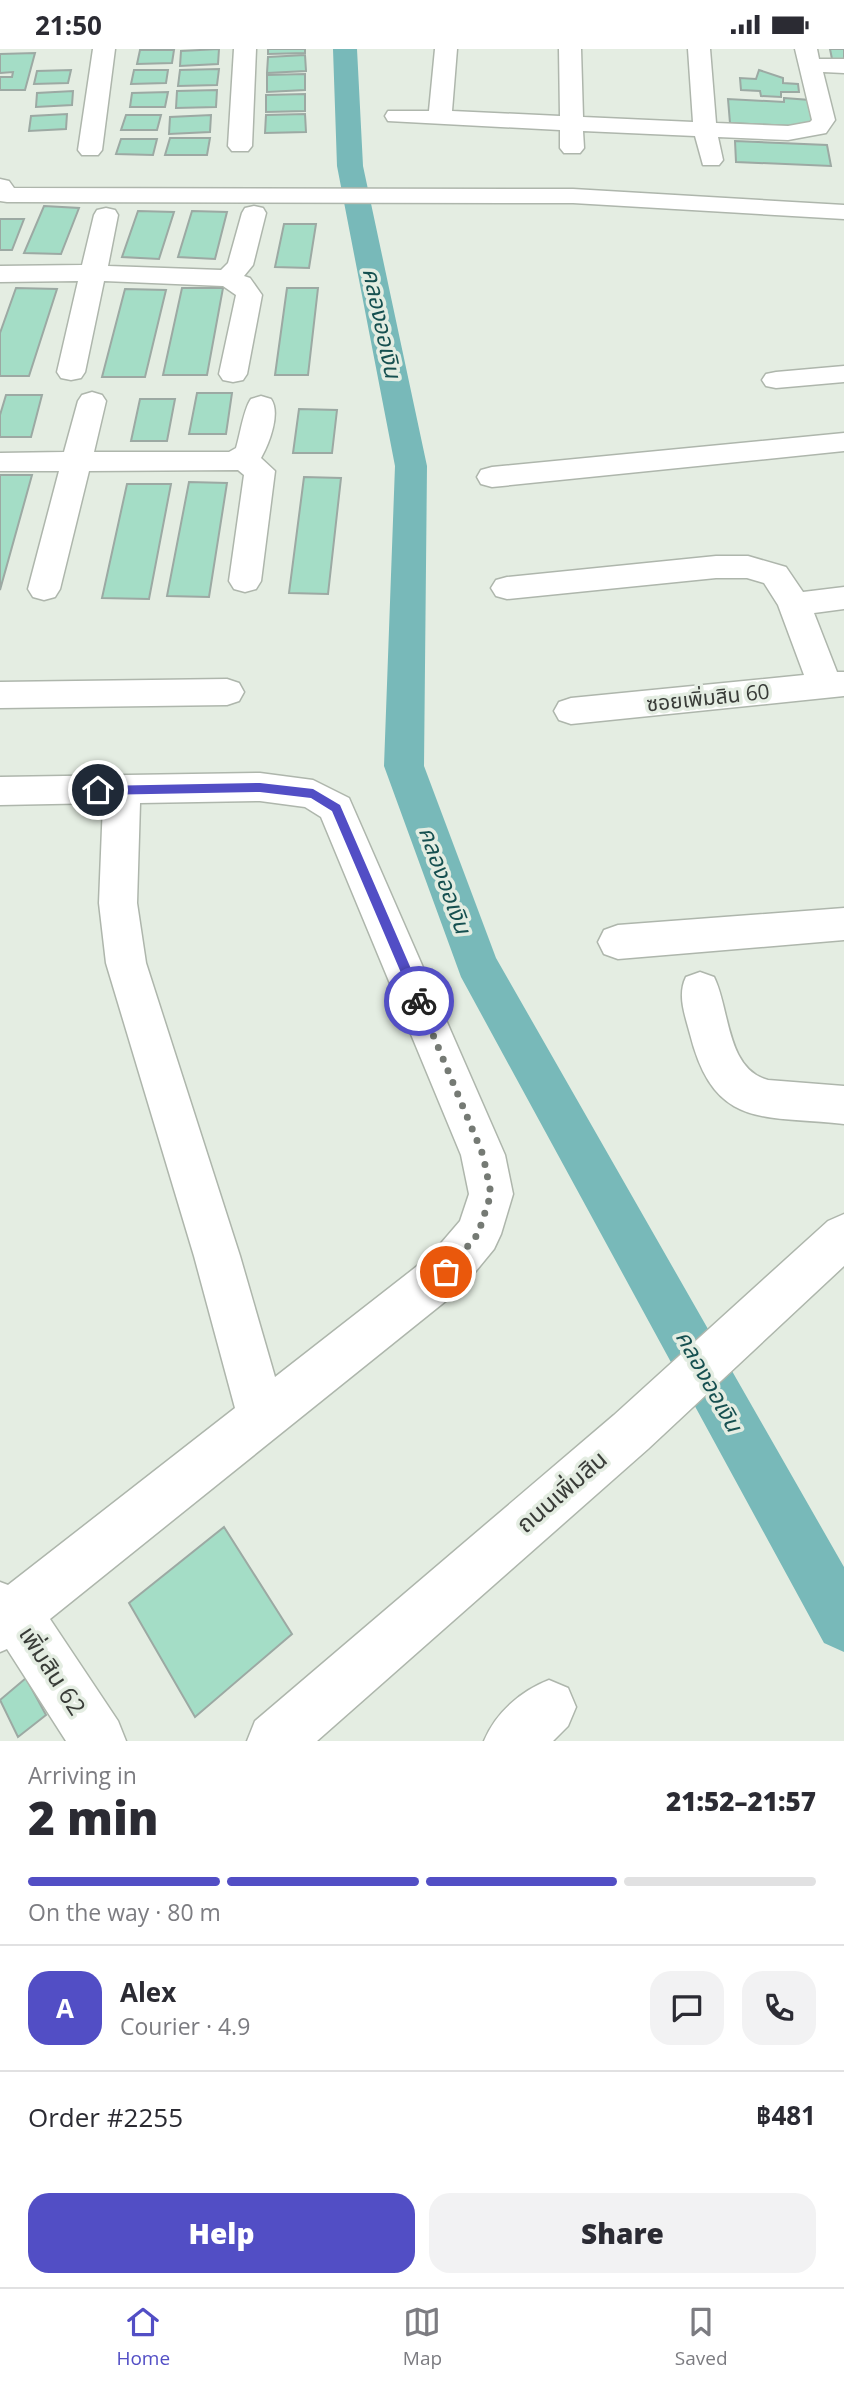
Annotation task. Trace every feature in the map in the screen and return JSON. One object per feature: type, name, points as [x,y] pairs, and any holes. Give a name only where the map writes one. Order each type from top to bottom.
[{"type":"street","points":[[90,150],[104,49]]},
{"type":"street","points":[[240,146],[245,49]]},
{"type":"street","points":[[440,118],[446,49]]},
{"type":"street","points":[[570,49],[572,149]]},
{"type":"street","points":[[699,49],[705,129],[711,160]]},
{"type":"street","points":[[396,116],[788,133],[818,128],[824,120],[810,65]]},
{"type":"street","points":[[810,65],[844,66]]},
{"type":"street","points":[[810,65],[844,83]]},
{"type":"street","points":[[0,177],[17,174],[313,184],[584,178],[844,191]]},
{"type":"street","points":[[0,186],[7,195],[257,197],[313,184]]},
{"type":"street","points":[[382,184],[844,212]]},
{"type":"street","points":[[228,278],[240,265],[254,213]]},
{"type":"street","points":[[71,372],[106,215]]},
{"type":"street","points":[[0,274],[93,273],[228,278],[241,284],[249,295],[233,374]]},
{"type":"street","points":[[776,380],[844,374]]},
{"type":"street","points":[[44,589],[92,401]]},
{"type":"street","points":[[0,462],[236,461],[249,453],[259,423],[261,405]]},
{"type":"street","points":[[492,477],[844,442]]},
{"type":"street","points":[[240,458],[260,471],[245,581]]},
{"type":"street","points":[[507,588],[716,567],[747,567],[775,575],[835,685]]},
{"type":"street","points":[[793,604],[844,598]]},
{"type":"street","name":"ซอยเพิ่มสิน 60","points":[[571,711],[835,685]]},
{"type":"street","points":[[0,695],[226,692]]},
{"type":"street","points":[[0,791],[260,787],[313,794],[336,808],[483,1155],[491,1194],[478,1234],[446,1272],[5,1615]]},
{"type":"street","points":[[122,790],[118,903],[125,963],[217,1256],[262,1416]]},
{"type":"street","points":[[618,941],[844,924]]},
{"type":"street","points":[[700,989],[717,1055],[732,1083],[758,1097],[844,1105]]},
{"type":"street","name":"ถนนเพิ่มสิน","points":[[275,1741],[631,1432],[844,1236]]},
{"type":"street","name":"เพิ่มสิน 62","points":[[5,1615],[98,1741]]},
{"type":"building","points":[[219,49],[218,64],[180,66],[181,51]]},
{"type":"building","points":[[268,49],[305,49],[305,53],[268,54]]},
{"type":"building","points":[[830,49],[844,49],[844,60],[832,59]]},
{"type":"building","points":[[140,50],[174,50],[172,63],[137,64]]},
{"type":"building","points":[[35,53],[25,90],[0,90],[0,77],[12,77],[13,72],[0,73],[0,54]]},
{"type":"building","points":[[305,55],[306,71],[267,73],[268,57]]},
{"type":"building","points":[[219,69],[217,85],[178,86],[180,70]]},
{"type":"building","points":[[71,70],[68,83],[34,84],[37,71]]},
{"type":"building","points":[[134,70],[168,70],[166,83],[131,84]]},
{"type":"building","points":[[759,70],[783,78],[783,83],[798,84],[799,92],[781,92],[781,97],[761,96],[760,91],[741,90],[740,78],[756,79]]},
{"type":"building","points":[[305,74],[305,90],[267,92],[267,75]]},
{"type":"building","points":[[217,90],[216,107],[176,108],[177,91]]},
{"type":"building","points":[[73,91],[72,105],[36,107],[37,93]]},
{"type":"building","points":[[168,92],[165,107],[130,107],[132,93]]},
{"type":"building","points":[[305,94],[305,111],[266,112],[266,95]]},
{"type":"building","points":[[784,98],[810,100],[813,127],[730,123],[728,99],[784,102]]},
{"type":"building","points":[[67,114],[66,129],[29,131],[31,116]]},
{"type":"building","points":[[305,114],[306,132],[265,133],[266,115]]},
{"type":"building","points":[[126,115],[161,115],[157,130],[121,130]]},
{"type":"building","points":[[211,115],[210,132],[169,134],[170,117]]},
{"type":"building","points":[[170,138],[210,138],[207,155],[165,155]]},
{"type":"building","points":[[121,139],[157,139],[153,155],[116,154]]},
{"type":"building","points":[[735,141],[827,145],[831,166],[736,162]]},
{"type":"building","points":[[44,206],[79,208],[61,254],[24,253]]},
{"type":"building","points":[[138,211],[174,212],[159,259],[122,257]]},
{"type":"building","points":[[192,211],[227,212],[215,259],[178,257]]},
{"type":"building","points":[[0,219],[24,219],[12,250],[0,250]]},
{"type":"building","points":[[284,224],[316,224],[309,268],[275,267]]},
{"type":"building","points":[[16,288],[57,289],[29,376],[0,376],[0,333]]},
{"type":"building","points":[[182,288],[223,288],[207,375],[163,375]]},
{"type":"building","points":[[287,288],[318,288],[308,375],[275,375]]},
{"type":"building","points":[[125,289],[166,290],[145,377],[102,377]]},
{"type":"building","points":[[197,393],[232,393],[226,434],[189,434]]},
{"type":"building","points":[[6,395],[42,395],[31,437],[0,437],[0,415]]},
{"type":"building","points":[[140,399],[175,399],[167,441],[131,441]]},
{"type":"building","points":[[299,409],[337,410],[332,453],[293,453]]},
{"type":"building","points":[[0,475],[32,475],[0,590]]},
{"type":"building","points":[[304,477],[341,478],[328,594],[289,593]]},
{"type":"building","points":[[189,482],[227,483],[209,597],[167,596]]},
{"type":"building","points":[[127,484],[171,484],[149,599],[102,598]]},
{"type":"building","points":[[224,1527],[292,1634],[195,1717],[129,1603]]},
{"type":"building","points":[[26,1678],[46,1715],[18,1737],[0,1700]]},
{"type":"waterway","name":"คลองออเงิน","points":[[345,49],[350,166],[411,466],[404,766],[476,964],[844,1623]]},
{"type":"way so far","points":[[419,1001],[483,1155],[491,1194],[478,1234],[446,1272]]},
{"type":"route","points":[[98,790],[260,787],[313,794],[336,808],[419,1001]]}]
